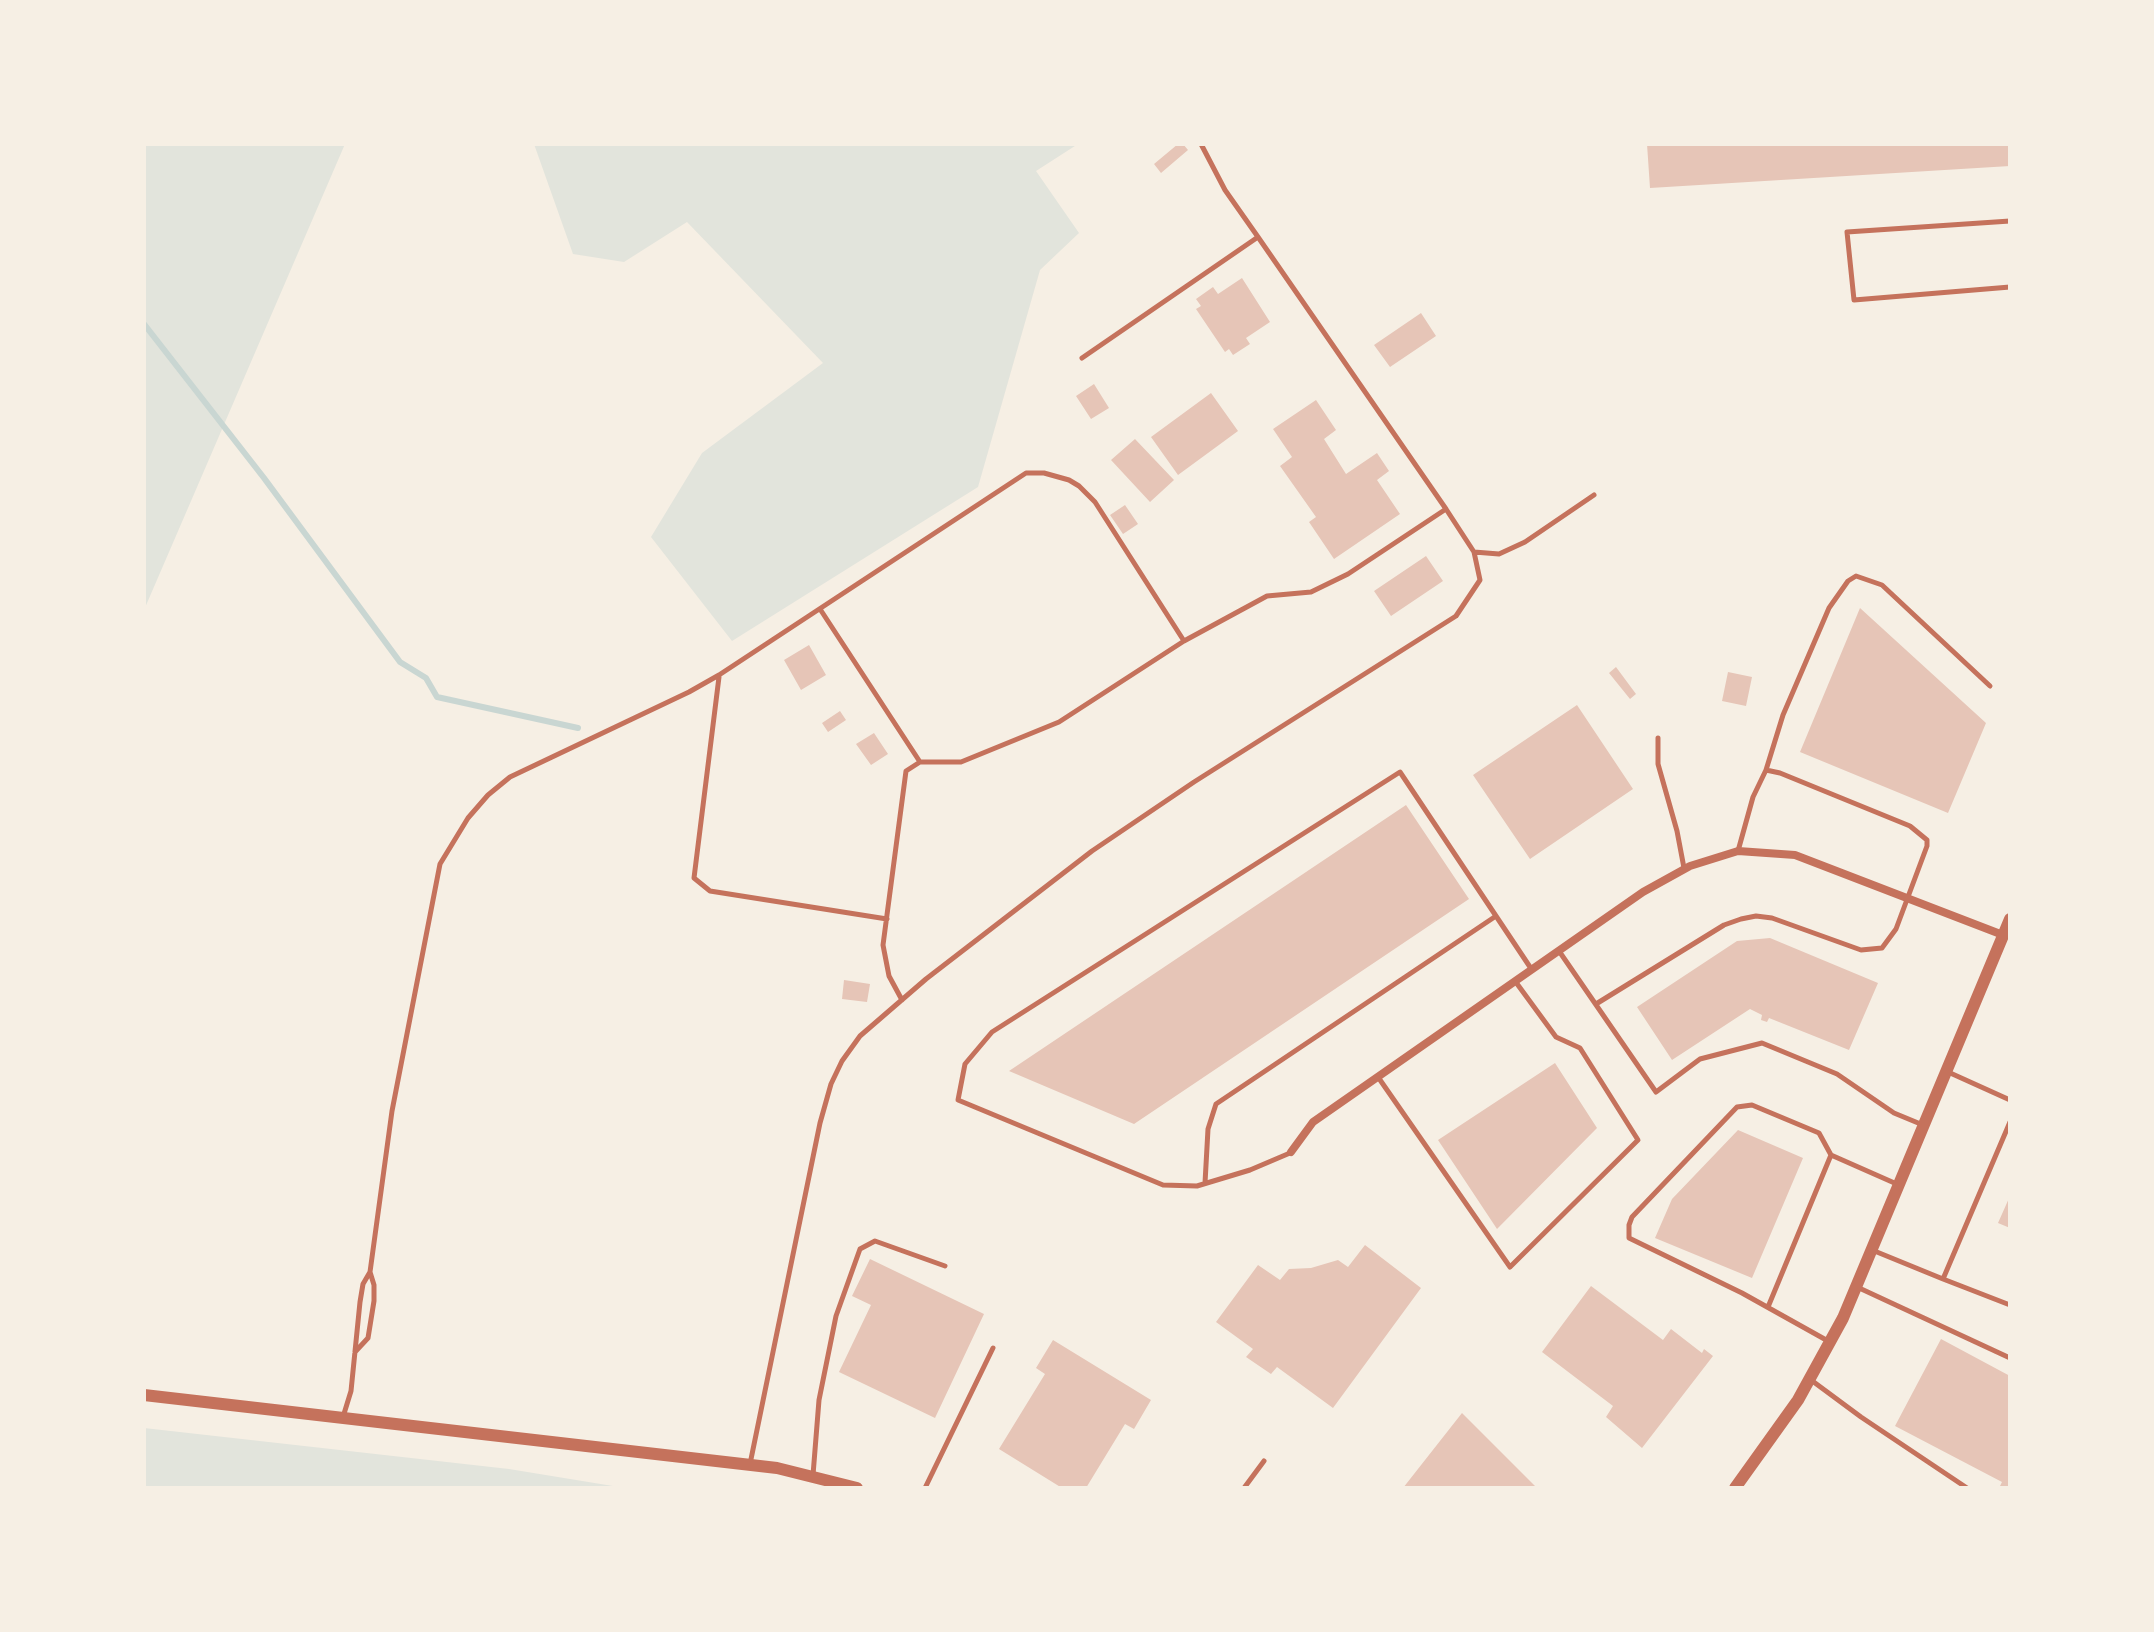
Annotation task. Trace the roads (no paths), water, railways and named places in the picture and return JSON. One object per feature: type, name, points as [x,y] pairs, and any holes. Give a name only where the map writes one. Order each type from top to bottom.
[{"type":"street","points":[[1291,1152],[1313,1122],[1643,892],[1684,869],[1738,851],[1795,855],[2003,935]]},
{"type":"street","points":[[1735,1488],[1778,1431],[1831,1343],[2010,919]]},
{"type":"street","points":[[144,1395],[750,1465],[813,1476],[857,1488]]},
{"type":"lane","points":[[750,1465],[813,1155],[831,1084],[842,1061],[860,1036],[1092,851],[1194,782],[1456,616],[1480,580],[1474,552],[1225,190],[1201,144]]},
{"type":"lane","points":[[2010,221],[1847,232],[1854,300],[2010,287]]},
{"type":"lane","points":[[1082,358],[1258,237]]},
{"type":"lane","points":[[343,1418],[351,1391],[363,1284],[370,1272],[392,1111],[440,864],[453,840],[488,795],[510,777],[719,675],[1026,473],[1044,473],[1079,486],[1095,502],[1184,641]]},
{"type":"lane","points":[[1474,552],[1499,554],[1525,542],[1594,495]]},
{"type":"lane","points":[[902,1000],[889,976],[883,945],[906,771],[920,762],[961,762],[1059,722],[1184,641],[1267,596],[1311,592],[1348,574],[1446,509]]},
{"type":"lane","points":[[1738,851],[1753,797],[1766,770],[1783,715],[1829,608],[1848,581],[1856,576],[1882,585],[1990,686]]},
{"type":"lane","points":[[820,609],[920,762]]},
{"type":"lane","points":[[719,675],[694,878],[710,891],[887,919]]},
{"type":"lane","points":[[1658,738],[1658,764],[1684,869]]},
{"type":"lane","points":[[1596,1004],[1724,925],[1741,919],[1756,916],[1772,918],[1861,950],[1882,948],[1896,929],[1927,840],[1910,826],[1766,770]]},
{"type":"lane","points":[[1291,1152],[1250,1170],[1197,1186],[1163,1185],[958,1100],[965,1064],[992,1032],[1400,772],[1532,970]]},
{"type":"lane","points":[[1205,1183],[1208,1129],[1216,1104],[1496,916]]},
{"type":"lane","points":[[1559,951],[1656,1092],[1700,1059],[1762,1043],[1837,1074],[1894,1113],[1924,1125]]},
{"type":"lane","points":[[1378,1077],[1510,1267],[1638,1140],[1580,1048],[1556,1037],[1515,981]]},
{"type":"lane","points":[[1947,1071],[2010,1100]]},
{"type":"lane","points":[[1831,1343],[1768,1307],[1629,1238],[1632,1217],[1737,1107],[1752,1105],[1819,1133],[1831,1155],[1899,1185]]},
{"type":"lane","points":[[1943,1279],[2010,1122]]},
{"type":"lane","points":[[1768,1307],[1831,1155]]},
{"type":"lane","points":[[813,1476],[819,1400],[836,1316],[860,1249],[875,1241],[945,1266]]},
{"type":"lane","points":[[1872,1250],[2010,1305]]},
{"type":"lane","points":[[355,1352],[368,1338],[374,1301],[370,1272]]},
{"type":"lane","points":[[1856,1287],[2010,1358]]},
{"type":"lane","points":[[925,1488],[993,1348]]},
{"type":"lane","points":[[1810,1379],[1967,1488]]},
{"type":"lane","points":[[1244,1488],[1264,1461]]},
{"type":"waterway","points":[[144,324],[264,478],[400,662],[426,678],[437,697],[578,728]]}]
